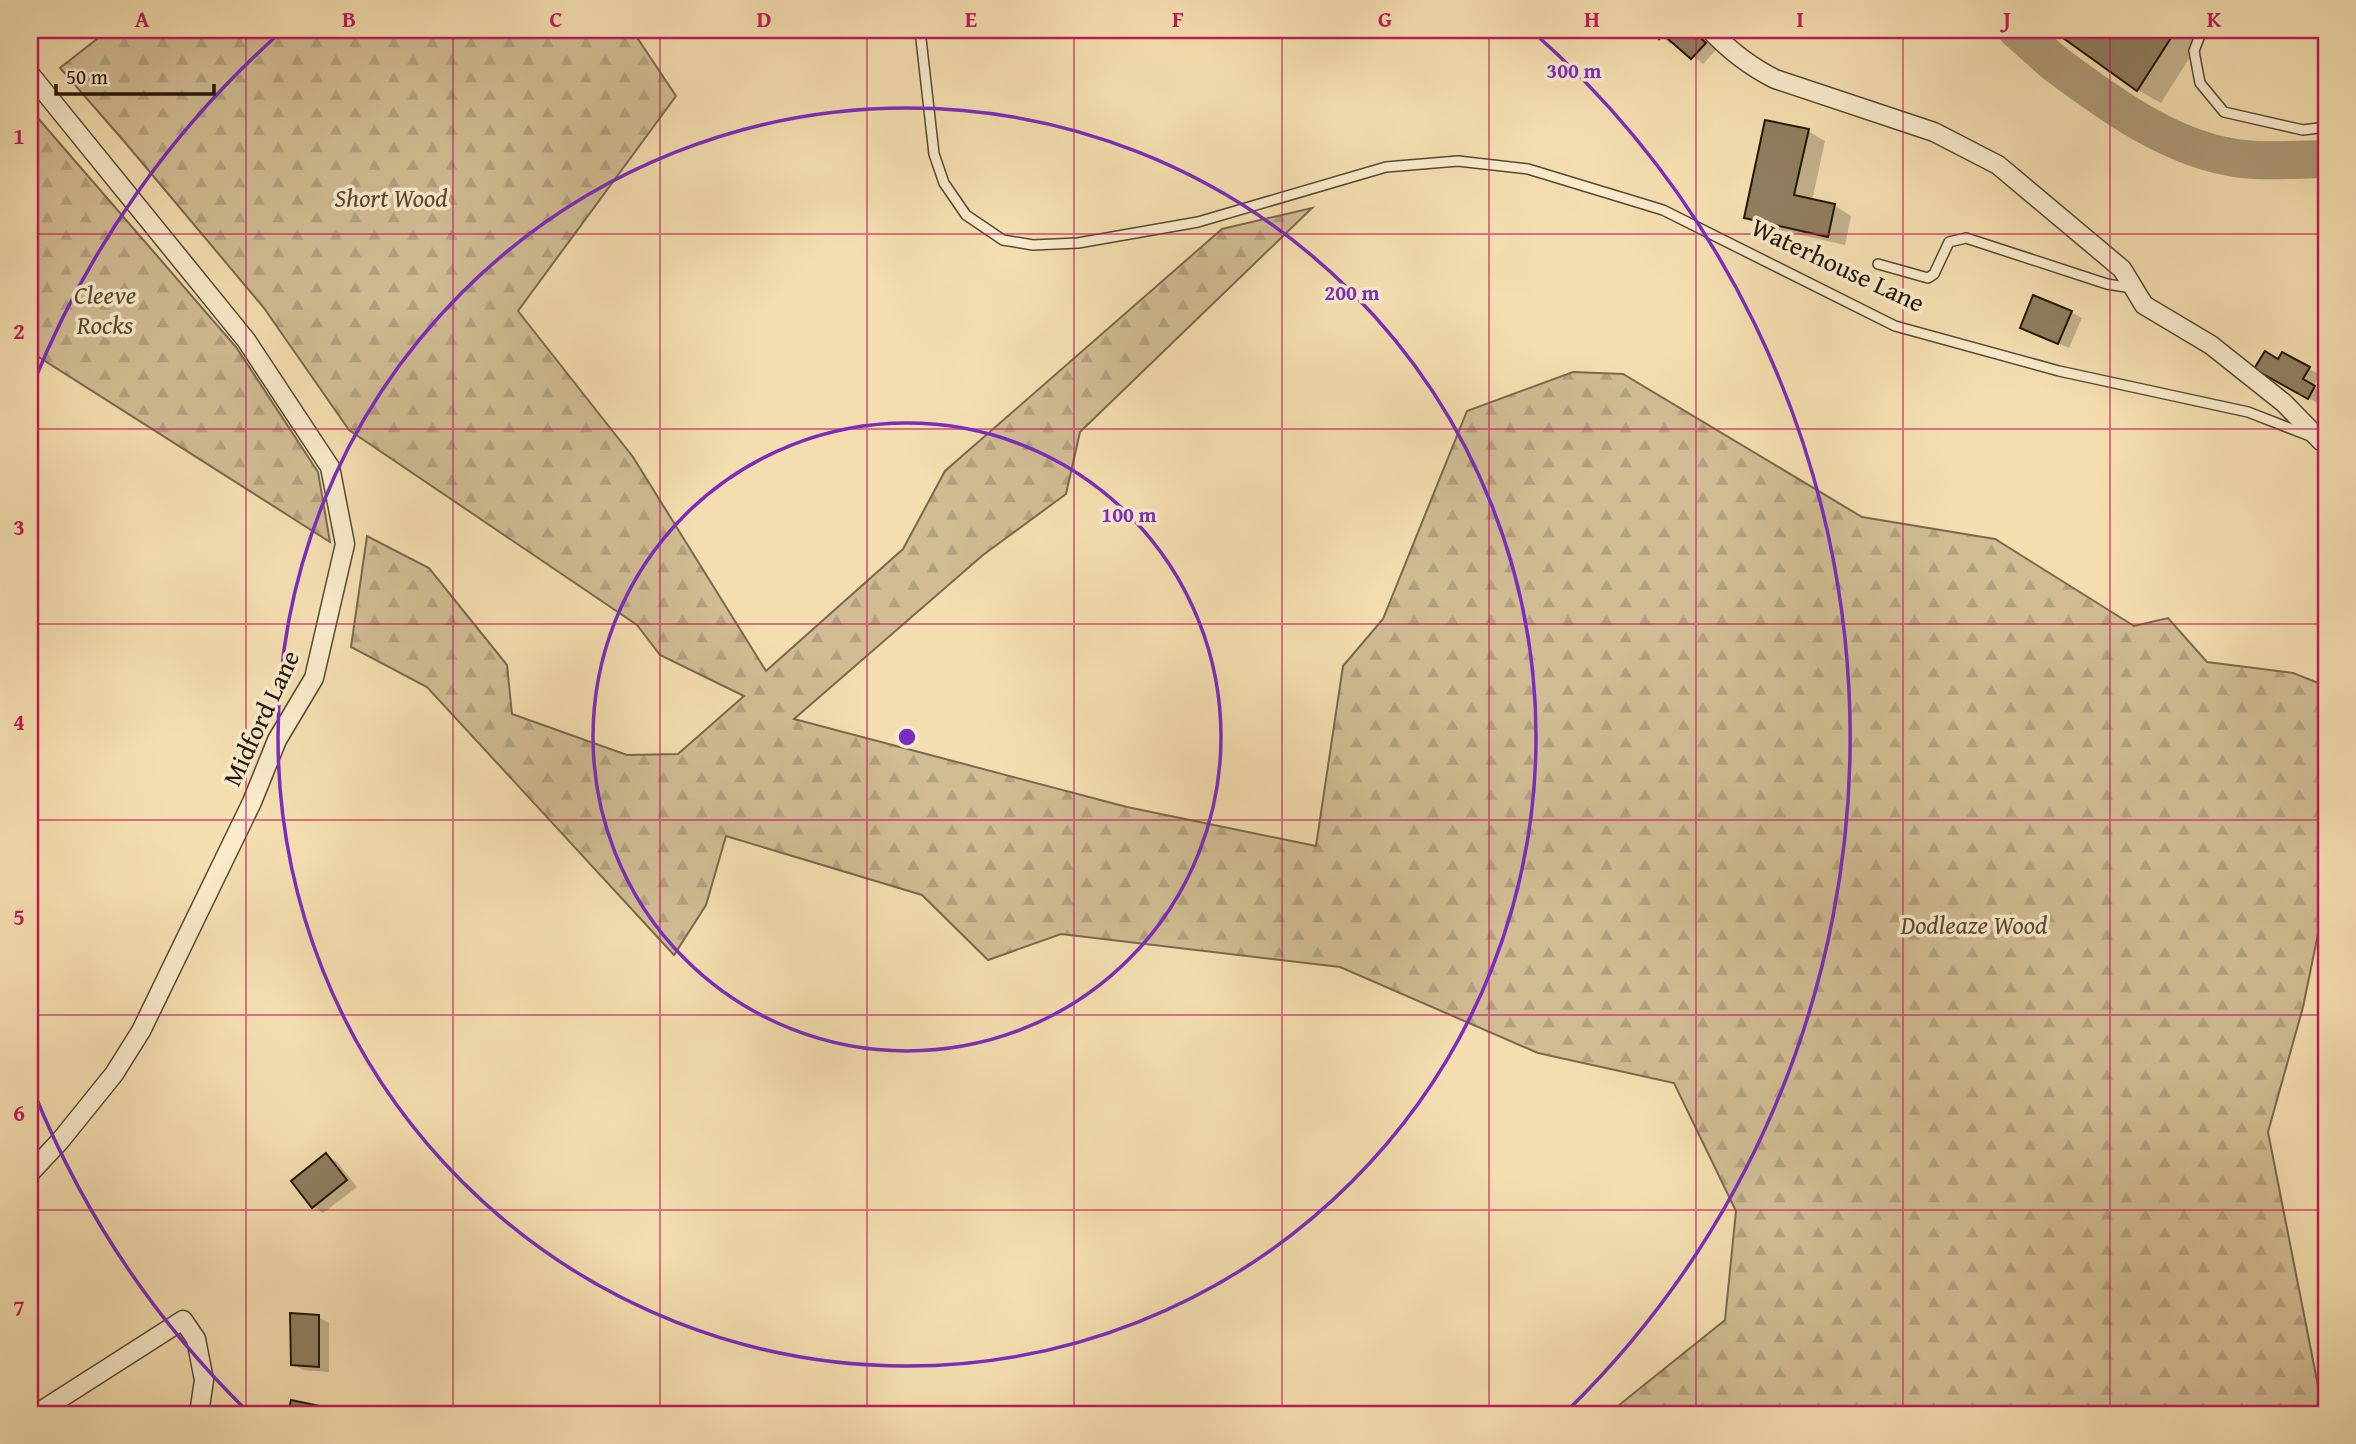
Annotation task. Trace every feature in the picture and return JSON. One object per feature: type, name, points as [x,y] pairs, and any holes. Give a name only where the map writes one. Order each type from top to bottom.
[{"type":"street","points":[[1710,30],[1730,52],[1754,69],[1775,79],[1934,132],[1998,165],[2122,269],[2144,305],[2211,345],[2284,403],[2324,442]]},
{"type":"street","name":"Midford Lane","points":[[30,74],[246,340],[330,467],[345,544],[314,678],[277,740],[252,802],[141,1031],[114,1074],[60,1142],[30,1173]]},
{"type":"street","points":[[36,1414],[183,1320],[196,1339],[204,1380],[199,1414]]},
{"type":"lane","name":"Waterhouse Lane","points":[[920,30],[934,155],[944,183],[966,215],[1003,240],[1033,245],[1078,243],[1198,222],[1386,167],[1458,161],[1528,169],[1663,210],[1895,326],[2059,371],[2248,412],[2324,442]]},
{"type":"lane","points":[[2202,30],[2194,51],[2200,83],[2224,112],[2303,130],[2326,127]]},
{"type":"lane","points":[[1878,264],[1928,278],[1934,274],[1943,259],[1949,242],[1966,238],[2107,284],[2134,288]]},
{"type":"green space","name":"Dodleaze Wood","points":[[102,30],[632,30],[676,96],[518,311],[633,457],[766,671],[903,549],[945,471],[1222,229],[1312,208],[1080,432],[1066,494],[983,555],[794,719],[1127,807],[1316,846],[1343,666],[1383,619],[1467,411],[1573,372],[1623,374],[1862,517],[1995,539],[2134,626],[2168,618],[2207,662],[2293,673],[2326,686],[2326,895],[2303,1007],[2268,1132],[2321,1401],[2315,1414],[1608,1414],[1725,1320],[1736,1211],[1674,1083],[1538,1053],[1340,967],[1061,934],[988,960],[922,895],[726,836],[706,905],[674,955],[427,687],[351,647],[367,536],[429,568],[507,665],[512,714],[627,755],[678,754],[744,696],[660,655],[637,625],[349,430],[264,308],[60,68],[102,35]]},
{"type":"green space","name":"Cleeve Rocks","points":[[30,109],[236,347],[318,472],[330,542],[30,354]]},
{"type":"building","points":[[1650,30],[1669,30],[1659,39]]},
{"type":"building","points":[[1677,30],[1692,30],[1706,43],[1691,59],[1668,39]]},
{"type":"building","points":[[2052,30],[2176,30],[2137,91]]},
{"type":"building","points":[[1765,120],[1809,129],[1794,195],[1835,204],[1828,237],[1744,218]]},
{"type":"building","points":[[2033,295],[2072,311],[2058,344],[2020,328]]},
{"type":"building","points":[[2265,351],[2278,359],[2282,352],[2310,367],[2303,379],[2315,386],[2308,399],[2254,369]]},
{"type":"building","points":[[326,1153],[347,1180],[312,1208],[291,1181]]},
{"type":"building","points":[[290,1313],[319,1315],[319,1367],[291,1365]]},
{"type":"building","points":[[291,1400],[320,1406],[318,1414],[288,1414]]},
{"type":"waterway","points":[[2017,30],[2057,65],[2097,94],[2139,121],[2184,143],[2242,159],[2326,159]]},
{"type":"park label","name":"Short Wood","points":[[391,198]]}]
